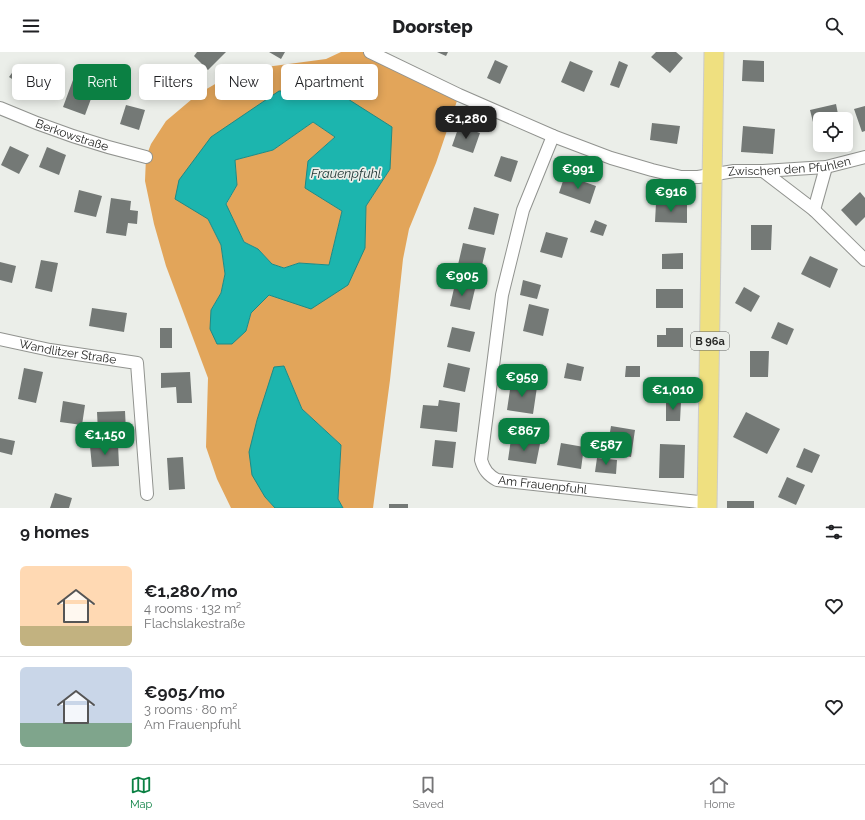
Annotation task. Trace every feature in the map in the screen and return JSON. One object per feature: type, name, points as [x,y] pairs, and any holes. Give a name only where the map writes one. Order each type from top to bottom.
[{"type":"main road","name":"B 96a","points":[[707,506],[714,52]]},
{"type":"street","name":"Zwischen den Pfuhlen","points":[[370,52],[466,98],[553,136],[611,158],[652,170],[684,177],[734,171],[763,171],[826,167],[865,157]]},
{"type":"street","name":"Berkowstraße","points":[[0,108],[63,134],[146,157]]},
{"type":"street","name":"Am Frauenpfuhl","points":[[553,136],[524,210],[502,295],[481,460],[483,469],[489,476],[497,480],[707,506]]},
{"type":"street","points":[[814,210],[826,167]]},
{"type":"street","points":[[763,171],[814,210],[865,260]]},
{"type":"street","name":"Wandlitzer Straße","points":[[0,339],[50,350],[137,363],[147,494]]},
{"type":"shaded area","points":[[341,52],[370,52],[459,95],[436,163],[409,229],[403,259],[390,380],[373,508],[343,508],[338,499],[341,445],[302,409],[284,366],[257,420],[255,432],[265,497],[275,508],[231,508],[217,479],[206,447],[208,378],[166,266],[154,224],[145,181],[146,157],[151,144],[166,121],[191,100],[207,100],[207,89],[215,84],[215,100],[273,100],[273,66],[281,65],[281,100],[322,100],[211,137],[208,219],[221,245],[225,274],[221,293],[211,310],[246,331],[251,313],[269,295],[311,308],[365,248],[366,206],[390,169],[344,100],[378,100],[378,64],[288,64],[326,59]]},
{"type":"shaded area","points":[[313,122],[335,137],[308,161],[306,188],[342,211],[329,265],[299,263],[284,268],[272,264],[258,249],[244,242],[226,205],[237,185],[235,160],[273,150]]},
{"type":"water","name":"Frauenpfuhl","points":[[279,91],[281,91],[281,100],[349,100],[392,127],[390,169],[366,206],[365,248],[348,285],[311,309],[269,295],[251,313],[246,331],[232,344],[217,344],[210,329],[211,310],[221,293],[225,274],[221,245],[208,219],[175,199],[179,180],[211,137],[266,100],[273,100],[273,95]],"holes":[[[313,122],[335,137],[308,161],[305,188],[342,211],[329,265],[299,263],[284,268],[272,264],[258,249],[244,242],[226,204],[237,185],[235,160],[273,150]]]},
{"type":"water","points":[[284,366],[302,409],[341,445],[338,499],[343,508],[275,508],[265,497],[252,475],[249,452],[257,420],[274,367]]},
{"type":"building","points":[[197,52],[226,52],[208,70],[207,64],[202,64],[194,56]]},
{"type":"building","points":[[269,52],[285,52],[281,59]]},
{"type":"building","points":[[437,52],[448,52],[446,56]]},
{"type":"building","points":[[656,52],[676,52],[683,58],[670,73],[651,57]]},
{"type":"building","points":[[495,60],[508,66],[500,84],[487,78]]},
{"type":"building","points":[[743,60],[764,61],[764,82],[742,81]]},
{"type":"building","points":[[570,61],[593,71],[584,92],[561,82]]},
{"type":"building","points":[[619,61],[628,65],[619,88],[610,85]]},
{"type":"building","points":[[73,80],[73,100],[91,100],[85,115],[63,107]]},
{"type":"building","points":[[836,104],[838,112],[813,112],[813,122],[810,110]]},
{"type":"building","points":[[126,105],[145,110],[139,130],[120,124]]},
{"type":"building","points":[[865,106],[865,131],[862,132],[854,109]]},
{"type":"building","points":[[652,123],[680,126],[677,144],[650,140]]},
{"type":"building","points":[[459,126],[480,133],[473,153],[452,146]]},
{"type":"building","points":[[743,126],[775,129],[773,154],[741,152]]},
{"type":"building","points":[[10,146],[29,155],[19,174],[1,165]]},
{"type":"building","points":[[47,147],[66,155],[59,175],[39,167]]},
{"type":"building","points":[[501,156],[518,161],[511,182],[494,176]]},
{"type":"building","points":[[565,175],[596,186],[590,204],[559,193]]},
{"type":"building","points":[[79,190],[102,196],[96,217],[74,212]]},
{"type":"building","points":[[860,192],[865,198],[865,217],[856,226],[841,210]]},
{"type":"building","points":[[111,198],[131,201],[130,210],[138,211],[137,224],[128,223],[126,236],[106,233]]},
{"type":"building","points":[[656,203],[687,204],[687,223],[655,222]]},
{"type":"building","points":[[474,207],[499,214],[494,235],[468,229]]},
{"type":"building","points":[[595,220],[607,225],[603,236],[590,232]]},
{"type":"building","points":[[751,225],[772,225],[771,250],[751,250]]},
{"type":"building","points":[[546,232],[568,238],[562,258],[540,252]]},
{"type":"building","points":[[463,243],[486,248],[480,274],[457,269]]},
{"type":"building","points":[[683,253],[683,269],[662,269],[662,254]]},
{"type":"building","points":[[810,256],[838,269],[830,288],[801,274]]},
{"type":"building","points":[[41,260],[58,263],[52,292],[35,288]]},
{"type":"building","points":[[0,262],[16,266],[12,283],[0,280]]},
{"type":"building","points":[[523,280],[541,285],[537,299],[520,295]]},
{"type":"building","points":[[455,284],[475,289],[470,310],[450,306]]},
{"type":"building","points":[[744,287],[760,296],[751,312],[735,303]]},
{"type":"building","points":[[656,289],[683,289],[683,308],[656,308]]},
{"type":"building","points":[[529,304],[549,309],[543,336],[523,331]]},
{"type":"building","points":[[92,308],[127,313],[124,332],[89,326]]},
{"type":"building","points":[[778,322],[794,329],[787,345],[771,338]]},
{"type":"building","points":[[452,327],[475,332],[470,352],[447,347]]},
{"type":"building","points":[[160,328],[172,328],[172,348],[160,348]]},
{"type":"building","points":[[666,328],[683,328],[683,347],[657,347],[657,335],[666,335]]},
{"type":"building","points":[[750,351],[769,351],[768,377],[750,377]]},
{"type":"building","points":[[448,363],[470,368],[465,392],[443,387]]},
{"type":"building","points":[[567,363],[584,367],[581,381],[564,378]]},
{"type":"building","points":[[626,366],[640,366],[640,377],[625,377]]},
{"type":"building","points":[[24,368],[43,372],[36,403],[18,399]]},
{"type":"building","points":[[190,372],[192,403],[177,403],[176,387],[161,388],[161,373]]},
{"type":"building","points":[[511,383],[537,387],[533,414],[507,410]]},
{"type":"building","points":[[439,400],[460,403],[457,432],[420,428],[423,405],[438,406]]},
{"type":"building","points":[[63,401],[85,405],[82,425],[60,422]]},
{"type":"building","points":[[666,402],[681,402],[680,421],[666,421]]},
{"type":"building","points":[[125,411],[126,431],[98,432],[97,412]]},
{"type":"building","points":[[746,412],[780,429],[767,454],[733,437]]},
{"type":"building","points":[[611,426],[635,430],[631,457],[612,454],[614,438],[609,438]]},
{"type":"building","points":[[0,438],[15,441],[12,455],[0,452]]},
{"type":"building","points":[[511,439],[540,444],[536,464],[508,460]]},
{"type":"building","points":[[435,440],[456,442],[453,468],[432,466]]},
{"type":"building","points":[[561,443],[584,447],[581,469],[557,465]]},
{"type":"building","points":[[118,444],[119,466],[92,467],[90,446]]},
{"type":"building","points":[[660,444],[685,445],[684,478],[659,478]]},
{"type":"building","points":[[804,448],[820,455],[812,473],[796,467]]},
{"type":"building","points":[[183,457],[185,489],[169,490],[167,458]]},
{"type":"building","points":[[597,458],[617,460],[616,474],[595,472]]},
{"type":"building","points":[[787,477],[805,485],[796,505],[778,497]]},
{"type":"building","points":[[55,493],[72,498],[69,508],[50,508]]},
{"type":"building","points":[[727,501],[754,501],[754,508],[727,508]]},
{"type":"building","points":[[389,504],[408,504],[408,508],[389,508]]}]
